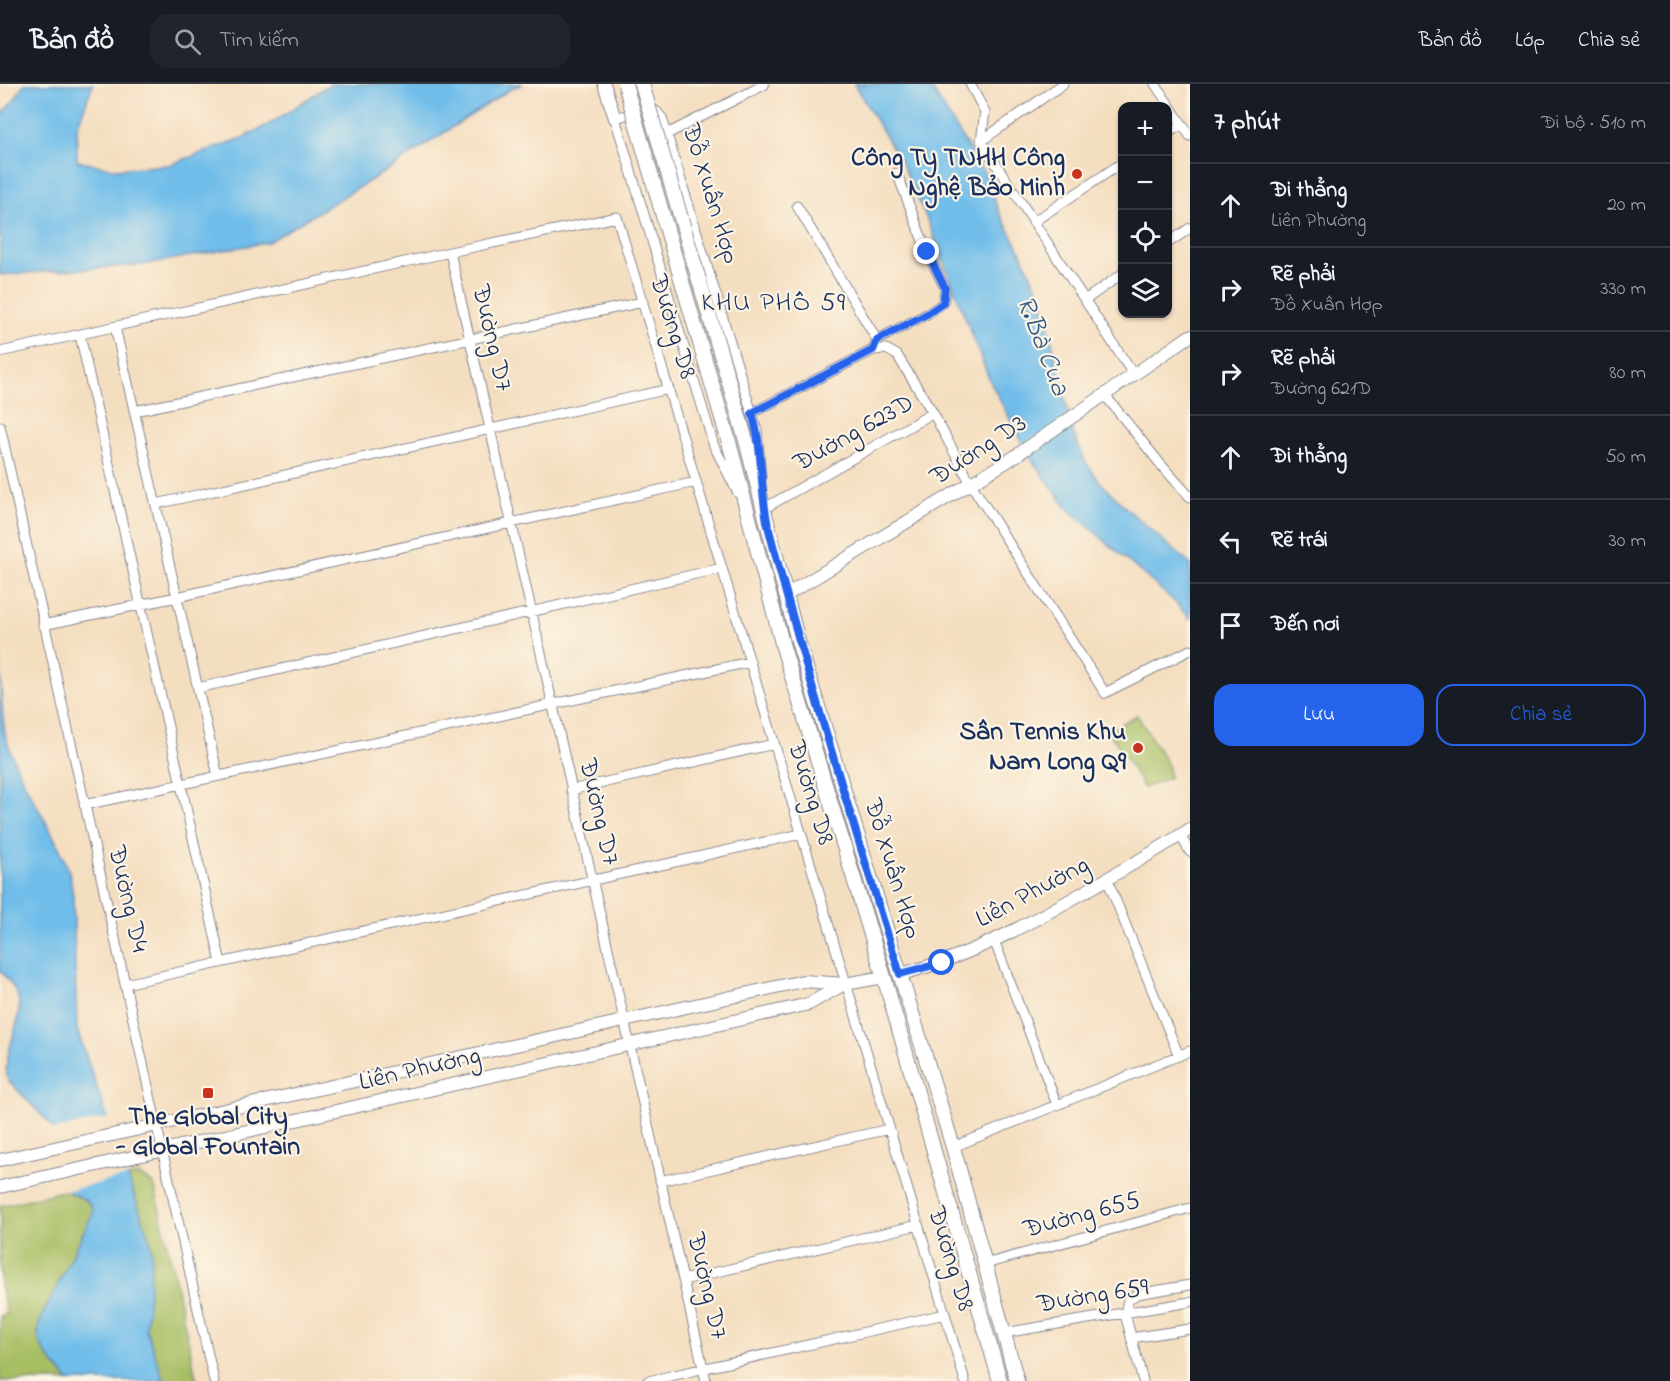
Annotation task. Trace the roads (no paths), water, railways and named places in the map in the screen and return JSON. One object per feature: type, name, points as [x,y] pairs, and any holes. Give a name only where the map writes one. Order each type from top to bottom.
[{"type":"main road","name":"Đỗ Xuân Hợp","points":[[625,84],[729,442],[770,601],[884,977],[1000,1381]]},
{"type":"main road","name":"Đỗ Xuân Hợp","points":[[642,84],[839,780],[953,1148],[1017,1381]]},
{"type":"main road","points":[[770,601],[786,595]]},
{"type":"main road","points":[[884,977],[900,974]]},
{"type":"main road","points":[[988,1338],[1004,1333]]},
{"type":"street","name":"Đỗ Xuân Hợp","points":[[604,84],[714,446],[747,511]]},
{"type":"street","points":[[970,84],[985,112],[981,141],[1133,374]]},
{"type":"street","points":[[981,141],[1063,84]]},
{"type":"street","points":[[1155,84],[1190,136]]},
{"type":"street","points":[[667,134],[764,85]]},
{"type":"street","name":"Đỗ Xuân Hợp","points":[[615,118],[649,109],[656,111],[662,118],[757,430],[763,508]]},
{"type":"street","points":[[1172,130],[1182,124]]},
{"type":"street","points":[[1033,222],[1118,166]]},
{"type":"street","points":[[873,350],[877,340],[927,314],[943,303],[944,296],[945,288],[927,252],[897,173]]},
{"type":"street","points":[[797,206],[877,340]]},
{"type":"street","name":"Đường D8","points":[[450,252],[617,217],[965,1381]]},
{"type":"street","points":[[1172,240],[1190,228]]},
{"type":"street","points":[[0,352],[450,252]]},
{"type":"street","name":"Đường D7","points":[[450,252],[706,1381]]},
{"type":"street","points":[[1085,300],[1118,277]]},
{"type":"street","points":[[135,411],[643,302]]},
{"type":"street","points":[[115,327],[218,776]]},
{"type":"street","points":[[80,335],[221,963]]},
{"type":"street","name":"Đường D3","points":[[786,595],[1011,459],[1190,336]]},
{"type":"street","points":[[752,413],[873,350],[886,349],[897,355],[933,413],[971,484],[1105,693],[1190,650]]},
{"type":"street","points":[[156,504],[669,389]]},
{"type":"street","points":[[1099,397],[1190,497]]},
{"type":"street","name":"Đường 623D","points":[[763,508],[933,413]]},
{"type":"street","name":"Đường D4","points":[[0,426],[214,1381]]},
{"type":"street","points":[[44,624],[177,597],[696,482]]},
{"type":"street","points":[[198,688],[722,568]]},
{"type":"street","points":[[84,804],[750,662]]},
{"type":"street","points":[[571,790],[774,744]]},
{"type":"street","points":[[1187,832],[1190,852]]},
{"type":"street","name":"Liên Phường","points":[[900,974],[942,963],[994,940],[1107,879],[1187,832]]},
{"type":"street","points":[[124,984],[801,834]]},
{"type":"street","points":[[1107,879],[1179,1056]]},
{"type":"street","points":[[994,940],[1057,1105]]},
{"type":"street","name":"Liên Phường","points":[[0,1160],[803,981],[845,984],[884,977]]},
{"type":"street","name":"Liên Phường","points":[[0,1187],[809,1004],[845,984]]},
{"type":"street","points":[[953,1148],[1190,1051]]},
{"type":"street","points":[[660,1181],[889,1129]]},
{"type":"street","name":"Đường 655","points":[[985,1264],[1190,1208]]},
{"type":"street","points":[[683,1280],[918,1225]]},
{"type":"street","points":[[1143,1381],[1125,1314],[1128,1300],[1137,1294],[1190,1285]]},
{"type":"street","name":"Đường 659","points":[[1004,1333],[1190,1302]]},
{"type":"street","points":[[648,1381],[945,1314]]},
{"type":"street","points":[[1131,1338],[1190,1329]]},
{"type":"water","points":[[24,84],[93,84],[77,127],[77,161],[115,169],[169,165],[245,137],[273,122],[330,84],[523,84],[512,88],[386,171],[268,242],[141,265],[0,275],[0,116]]},
{"type":"water","name":"R.Bà Cua","points":[[854,84],[929,84],[986,176],[999,212],[1018,246],[1042,300],[1073,433],[1085,461],[1100,482],[1128,510],[1190,564],[1190,619],[1175,602],[1067,508],[1030,457],[990,381],[926,217],[902,164]]},
{"type":"water","points":[[0,643],[2,704],[6,738],[12,756],[56,841],[70,875],[73,896],[77,1030],[150,1241],[152,1253],[146,1329],[164,1381],[69,1381],[46,1354],[39,1338],[40,1321],[93,1213],[88,1202],[68,1192],[54,1128],[8,1080],[6,1071],[19,1007],[17,993],[0,970]]},
{"type":"place","name":"Công Ty TNHH Công Nghệ Bảo Minh","points":[[1077,174]]},
{"type":"place","name":"Sân Tennis Khu Nam Long Q9","points":[[1138,748]]},
{"type":"place","name":"The Global City - Global Fountain","points":[[208,1093]]},
{"type":"district","name":"KHU PHỐ 59","points":[[774,303]]}]
